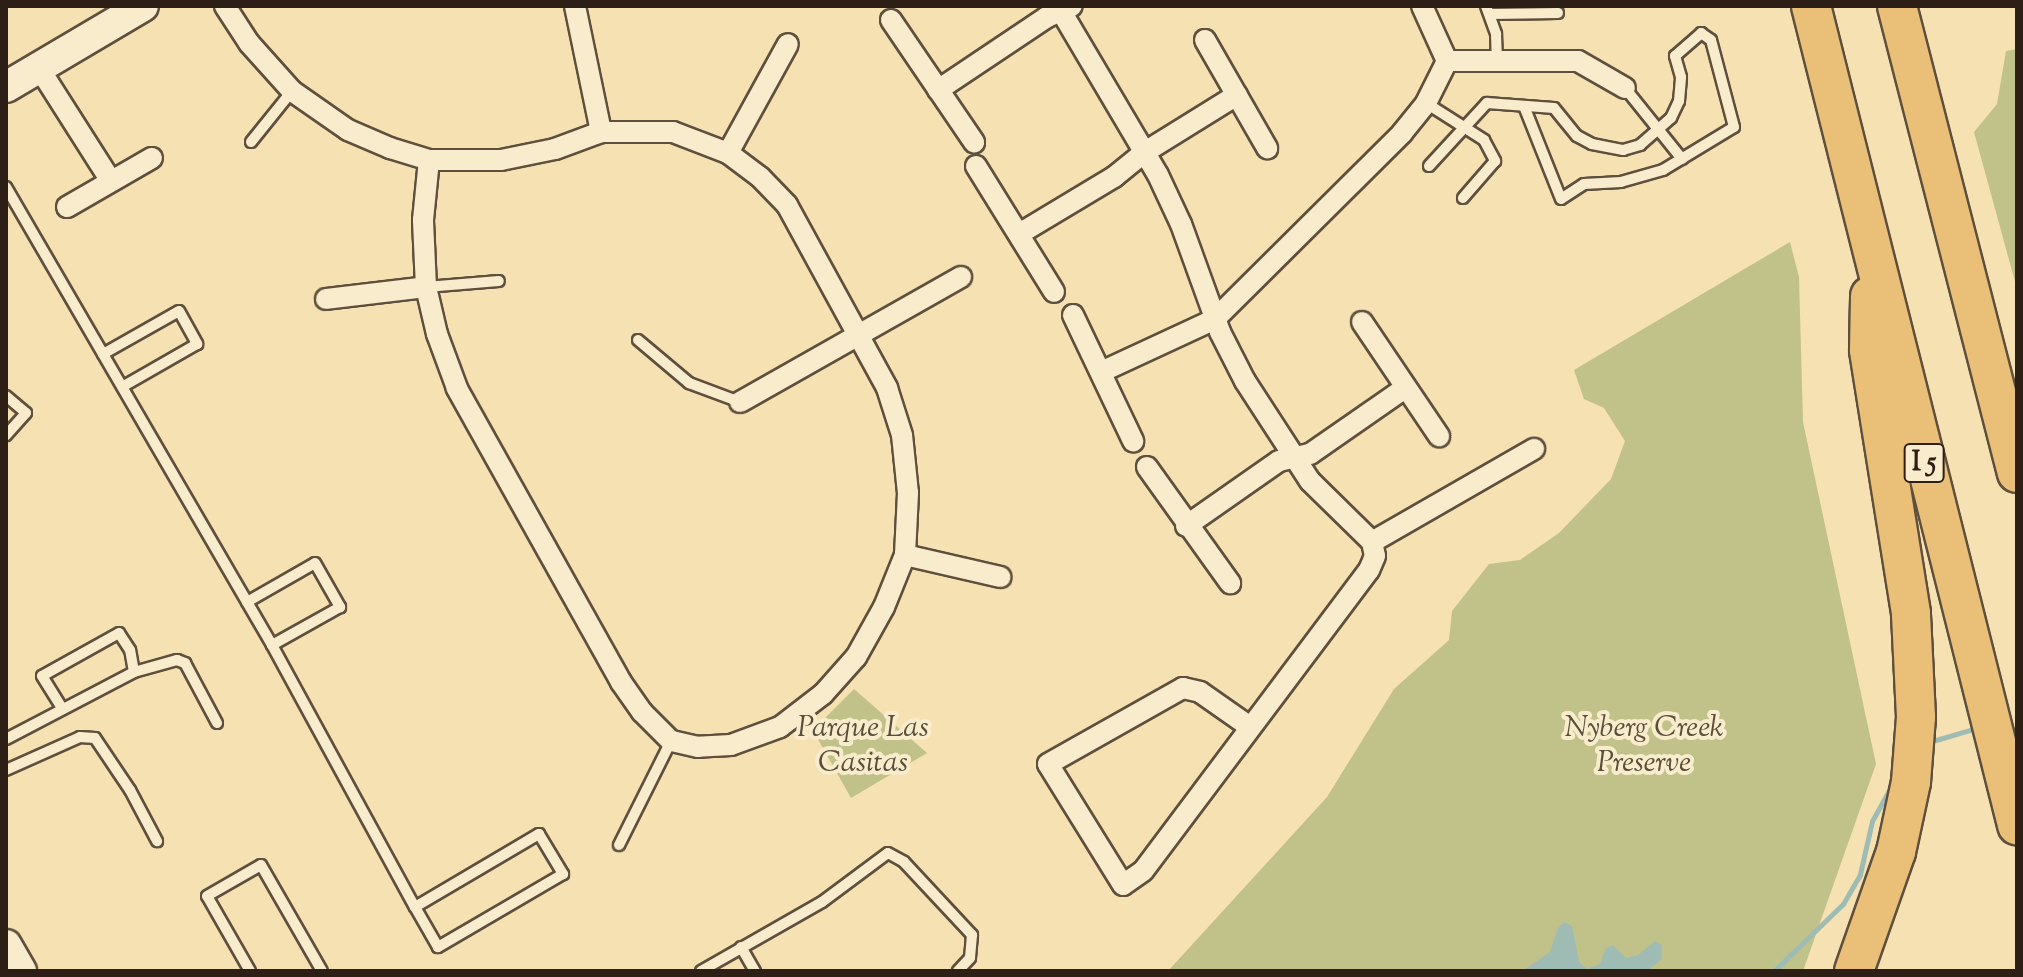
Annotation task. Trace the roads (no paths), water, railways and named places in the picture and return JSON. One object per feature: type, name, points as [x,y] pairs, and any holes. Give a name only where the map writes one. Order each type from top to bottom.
[{"type":"highway","name":"I 5","points":[[1811,6],[2017,825]]},
{"type":"highway","points":[[1897,6],[2017,473]]},
{"type":"highway","points":[[1854,971],[1884,891],[1906,809],[1914,747],[1916,681],[1911,613],[1869,350],[1871,245]]},
{"type":"highway","points":[[1980,334],[2014,377],[2017,386]]},
{"type":"main road","points":[[6,87],[143,6]]},
{"type":"main road","points":[[6,945],[21,971]]},
{"type":"street","points":[[225,6],[249,43],[292,91],[348,130],[390,148],[429,160],[501,160],[555,149],[601,132],[673,132],[728,153],[760,177],[787,205],[887,388],[902,435],[908,493],[905,555],[884,607],[856,657],[823,694],[780,727],[731,745],[698,747],[671,741],[642,712],[590,630],[457,388],[437,334],[426,287],[423,220],[429,160]]},
{"type":"street","points":[[575,6],[601,132]]},
{"type":"street","points":[[1422,6],[1447,61]]},
{"type":"street","points":[[938,90],[1064,8],[1145,152],[1181,224],[1215,319],[1245,381],[1294,459],[1340,514],[1372,542],[1375,556],[1369,570],[1143,871],[1123,885],[1048,764],[1183,688],[1200,692],[1250,727]]},
{"type":"street","points":[[891,20],[974,142]]},
{"type":"street","points":[[1205,40],[1267,148]]},
{"type":"street","points":[[728,153],[788,44]]},
{"type":"street","points":[[1447,61],[1578,61],[1625,88]]},
{"type":"street","points":[[1101,372],[1215,319],[1426,103],[1447,61]]},
{"type":"street","points":[[39,68],[111,181]]},
{"type":"street","points":[[1019,234],[1114,177],[1145,152],[1237,95]]},
{"type":"street","points":[[67,207],[152,158]]},
{"type":"street","points":[[976,166],[1054,292]]},
{"type":"street","points":[[740,402],[961,277]]},
{"type":"street","points":[[326,299],[426,287]]},
{"type":"street","points":[[1073,315],[1133,441]]},
{"type":"street","points":[[1362,322],[1439,436]]},
{"type":"street","points":[[1186,526],[1279,461],[1310,454],[1405,388]]},
{"type":"street","points":[[1372,542],[1534,449]]},
{"type":"street","points":[[1147,467],[1186,526],[1230,583]]},
{"type":"street","points":[[905,555],[1000,577]]},
{"type":"lane","points":[[1497,61],[1496,34],[1488,10],[1558,13]]},
{"type":"lane","points":[[1429,166],[1487,103],[1554,108],[1577,136],[1592,144],[1623,150],[1640,145],[1660,131],[1679,101],[1681,77],[1675,56],[1701,33],[1711,40],[1734,127],[1682,159],[1640,178],[1584,184],[1561,199],[1524,106]]},
{"type":"lane","points":[[1625,88],[1682,159]]},
{"type":"lane","points":[[251,142],[292,91]]},
{"type":"lane","points":[[1426,103],[1484,140],[1495,161],[1463,198]]},
{"type":"lane","points":[[6,187],[272,645],[415,907],[438,947],[563,874],[539,834],[415,907]]},
{"type":"lane","points":[[426,287],[499,281]]},
{"type":"lane","points":[[103,354],[179,311],[197,344],[122,387]]},
{"type":"lane","points":[[638,340],[689,383],[740,402]]},
{"type":"lane","points":[[6,396],[26,413],[6,435]]},
{"type":"lane","points":[[247,602],[315,563],[340,607],[272,645]]},
{"type":"lane","points":[[63,709],[42,676],[110,636],[119,633],[130,650],[134,672]]},
{"type":"lane","points":[[6,739],[134,672],[177,660],[185,663],[217,723]]},
{"type":"lane","points":[[6,770],[80,737],[95,738],[130,790],[157,841]]},
{"type":"lane","points":[[619,845],[671,741]]},
{"type":"lane","points":[[701,971],[822,902],[888,853],[904,862],[972,935],[970,958],[958,971]]},
{"type":"lane","points":[[250,971],[207,896],[261,865],[322,971]]},
{"type":"lane","points":[[741,947],[755,971]]},
{"type":"water","points":[[1564,922],[1572,926],[1579,962],[1587,969],[1600,964],[1606,948],[1613,945],[1626,958],[1638,955],[1655,941],[1662,945],[1662,959],[1647,971],[1522,971],[1550,952],[1558,928]]},
{"type":"waterway","points":[[1929,742],[1977,728]]},
{"type":"waterway","points":[[1774,971],[1843,904],[1860,874],[1872,821],[1893,783]]},
{"type":"park label","name":"Parque Las Casitas","points":[[863,746]]},
{"type":"park label","name":"Nyberg Creek Preserve","points":[[1644,746]]}]
